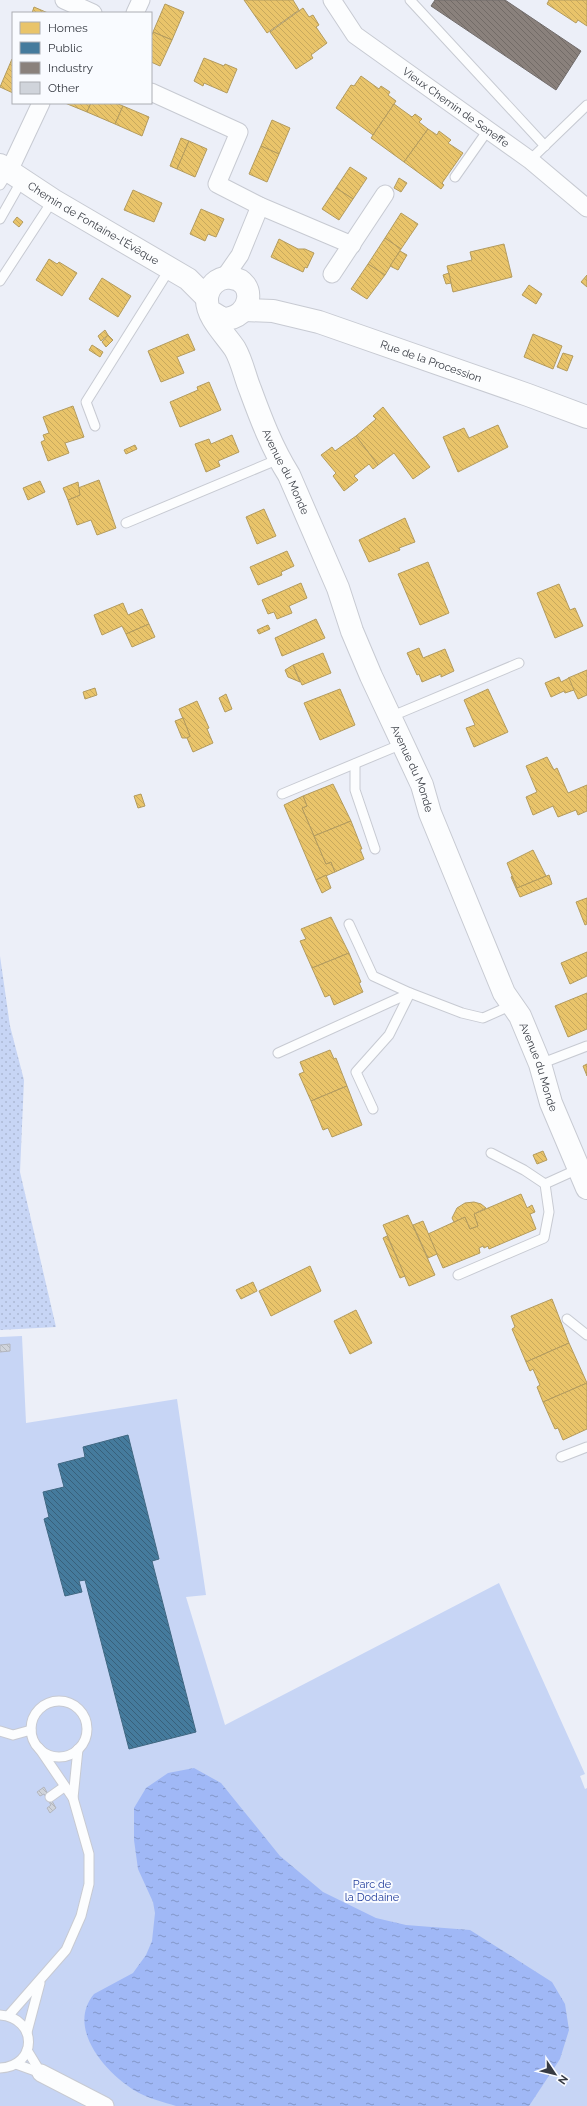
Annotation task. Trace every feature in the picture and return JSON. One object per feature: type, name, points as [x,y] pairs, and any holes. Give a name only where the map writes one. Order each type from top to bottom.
[{"type":"street","points":[[64,0],[90,12]]},
{"type":"street","points":[[135,12],[141,0]]},
{"type":"street","name":"Vieux Chemin de Seneffe","points":[[332,0],[355,35],[530,160],[587,208]]},
{"type":"street","points":[[152,92],[239,132],[217,184],[260,206],[352,245]]},
{"type":"street","points":[[8,175],[41,104]]},
{"type":"street","name":"Chemin de Fontaine-l'Évêque","points":[[8,175],[53,200],[178,275],[229,296]]},
{"type":"street","points":[[332,274],[385,194]]},
{"type":"street","points":[[229,296],[240,255],[260,206]]},
{"type":"street","name":"Rue de la Procession","points":[[229,296],[273,311],[319,322],[385,344],[587,417]]},
{"type":"street","name":"Avenue du Monde","points":[[229,296],[220,329],[236,350]]},
{"type":"street","name":"Avenue du Monde","points":[[229,296],[236,350],[261,420],[279,459],[290,475],[335,580],[352,631],[390,717],[422,784],[430,813],[504,993],[520,1016],[540,1064],[551,1103],[583,1179]]},
{"type":"street","points":[[41,2073],[105,2106]]},
{"type":"lane","points":[[410,0],[545,146]]},
{"type":"lane","points":[[530,160],[587,105]]},
{"type":"lane","points":[[455,177],[488,130]]},
{"type":"lane","points":[[0,219],[8,175]]},
{"type":"lane","points":[[0,281],[53,200]]},
{"type":"lane","points":[[95,426],[86,402],[178,275]]},
{"type":"lane","points":[[126,523],[279,459]]},
{"type":"lane","points":[[390,717],[519,663]]},
{"type":"lane","points":[[282,794],[404,744]]},
{"type":"lane","points":[[355,764],[355,790],[375,849]]},
{"type":"lane","points":[[349,924],[373,976],[410,993],[462,1013],[483,1018],[512,1005]]},
{"type":"lane","points":[[278,1053],[410,993]]},
{"type":"lane","points":[[373,1109],[356,1072],[389,1035],[410,993]]},
{"type":"lane","points":[[540,1064],[587,1046]]},
{"type":"lane","points":[[491,1153],[524,1170],[545,1184],[583,1179]]},
{"type":"lane","points":[[458,1275],[544,1238],[549,1212],[545,1184]]},
{"type":"lane","points":[[567,1319],[587,1335]]},
{"type":"lane","points":[[561,1457],[587,1447]]},
{"type":"lane","points":[[0,2068],[10,2068],[16,2064],[27,2050],[29,2041],[27,2032],[22,2024],[4,2015],[41,1980],[66,1950],[81,1916],[89,1884],[89,1854],[72,1798],[33,1740],[31,1730],[32,1721],[41,1707],[50,1702],[59,1701],[69,1703],[82,1713],[86,1724],[84,1741],[78,1749],[65,1756],[56,1757],[46,1754],[39,1748]]},
{"type":"lane","points":[[0,1730],[13,1735],[31,1730]]},
{"type":"lane","points":[[72,1798],[78,1749]]},
{"type":"lane","points":[[46,1799],[64,1787]]},
{"type":"lane","points":[[27,2032],[41,1980]]},
{"type":"lane","points":[[27,2050],[41,2073]]},
{"type":"lane","points":[[16,2064],[41,2073]]},
{"type":"green space","points":[[0,956],[10,1026],[24,1080],[20,1172],[56,1327],[0,1330]]},
{"type":"green space","name":"Parc de la Dodaine","points":[[22,1336],[26,1423],[177,1399],[206,1595],[186,1597],[225,1725],[499,1583],[585,1774],[580,1776],[585,1789],[587,1788],[587,2106],[0,2106],[0,1337]]},
{"type":"water","points":[[194,1768],[221,1783],[280,1856],[323,1892],[376,1918],[406,1925],[470,1930],[552,1982],[565,2004],[569,2030],[560,2059],[529,2106],[176,2106],[152,2099],[139,2093],[115,2075],[103,2063],[87,2036],[84,2022],[86,2008],[94,1994],[133,1973],[146,1955],[152,1941],[155,1913],[153,1902],[138,1869],[134,1840],[134,1808],[146,1788],[168,1773]]},
{"type":"building: Homes","points":[[244,0],[293,0],[299,10],[267,33]]},
{"type":"building: Homes","points":[[549,0],[587,0],[587,26],[578,20],[576,23],[547,4]]},
{"type":"building: Homes","points":[[165,4],[184,12],[172,40],[153,32]]},
{"type":"building: Homes","points":[[34,7],[46,12],[32,12]]},
{"type":"building: Homes","points":[[303,8],[309,17],[313,15],[319,25],[316,27],[327,43],[311,55],[313,58],[296,69],[270,32]]},
{"type":"building: Homes","points":[[153,32],[172,40],[160,66],[152,62]]},
{"type":"building: Homes","points":[[204,58],[224,66],[225,64],[237,69],[227,93],[204,83],[203,86],[194,81]]},
{"type":"building: Homes","points":[[12,59],[12,93],[0,87]]},
{"type":"building: Homes","points":[[361,76],[379,89],[381,86],[390,92],[388,95],[396,101],[373,135],[336,108],[351,85],[354,86]]},
{"type":"building: Homes","points":[[67,104],[91,104],[87,112]]},
{"type":"building: Homes","points":[[91,104],[118,104],[123,106],[115,124],[87,112]]},
{"type":"building: Homes","points":[[394,104],[412,117],[415,114],[422,119],[419,122],[428,129],[404,162],[371,138]]},
{"type":"building: Homes","points":[[123,106],[149,117],[142,136],[115,124]]},
{"type":"building: Homes","points":[[272,120],[290,128],[279,154],[261,146]]},
{"type":"building: Homes","points":[[428,129],[437,135],[439,131],[451,140],[448,143],[463,153],[442,183],[444,185],[441,189],[404,162]]},
{"type":"building: Homes","points":[[181,138],[189,141],[177,169],[170,166]]},
{"type":"building: Homes","points":[[189,141],[207,149],[195,177],[177,169]]},
{"type":"building: Homes","points":[[261,146],[279,154],[267,182],[249,174]]},
{"type":"building: Homes","points":[[350,167],[367,178],[353,199],[336,188]]},
{"type":"building: Homes","points":[[399,178],[407,183],[401,192],[394,188]]},
{"type":"building: Homes","points":[[336,188],[353,199],[339,220],[322,209]]},
{"type":"building: Homes","points":[[133,190],[162,203],[154,222],[124,210]]},
{"type":"building: Homes","points":[[201,209],[224,219],[216,237],[208,234],[205,241],[190,234]]},
{"type":"building: Homes","points":[[401,213],[418,224],[401,249],[385,238]]},
{"type":"building: Homes","points":[[17,217],[23,222],[19,227],[13,222]]},
{"type":"building: Homes","points":[[385,238],[401,249],[385,275],[368,264]]},
{"type":"building: Homes","points":[[279,239],[298,249],[305,249],[314,253],[307,268],[305,267],[303,272],[271,257]]},
{"type":"building: Homes","points":[[504,244],[512,277],[453,292],[447,266],[472,260],[470,252]]},
{"type":"building: Homes","points":[[400,251],[407,255],[398,270],[390,266]]},
{"type":"building: Homes","points":[[49,259],[57,264],[59,262],[77,273],[62,296],[36,280]]},
{"type":"building: Homes","points":[[368,264],[385,275],[367,299],[351,289]]},
{"type":"building: Homes","points":[[449,273],[451,283],[446,284],[443,275]]},
{"type":"building: Homes","points":[[587,275],[587,287],[581,282]]},
{"type":"building: Homes","points":[[102,278],[131,296],[118,317],[89,299]]},
{"type":"building: Homes","points":[[529,285],[542,294],[536,304],[522,295]]},
{"type":"building: Homes","points":[[105,330],[108,335],[101,341],[98,336]]},
{"type":"building: Homes","points":[[188,334],[195,350],[177,357],[184,373],[161,382],[148,351]]},
{"type":"building: Homes","points":[[533,334],[562,346],[553,369],[524,357]]},
{"type":"building: Homes","points":[[108,335],[113,340],[106,347],[102,342]]},
{"type":"building: Homes","points":[[92,345],[103,352],[100,357],[89,350]]},
{"type":"building: Homes","points":[[563,353],[573,356],[567,371],[557,367]]},
{"type":"building: Homes","points":[[209,382],[221,410],[180,427],[170,402],[198,390],[197,387]]},
{"type":"building: Homes","points":[[73,406],[84,437],[65,443],[69,453],[48,461],[41,442],[45,440],[43,435],[49,433],[43,417]]},
{"type":"building: Homes","points":[[383,407],[430,467],[413,479],[394,453],[378,465],[356,436],[376,419],[373,416]]},
{"type":"building: Homes","points":[[498,425],[508,447],[458,472],[443,437],[464,428],[469,438]]},
{"type":"building: Homes","points":[[232,435],[239,452],[218,461],[220,466],[206,472],[195,444],[209,439],[211,444]]},
{"type":"building: Homes","points":[[356,436],[378,465],[373,469],[369,464],[354,476],[358,480],[344,491],[333,476],[336,473],[321,455],[332,447],[335,451]]},
{"type":"building: Homes","points":[[135,445],[137,449],[126,454],[124,450]]},
{"type":"building: Homes","points":[[99,480],[116,528],[97,535],[91,520],[77,525],[68,500],[80,495],[78,488]]},
{"type":"building: Homes","points":[[40,481],[45,492],[28,500],[23,488]]},
{"type":"building: Homes","points":[[78,482],[80,495],[68,500],[63,488]]},
{"type":"building: Homes","points":[[264,509],[276,536],[257,544],[246,517]]},
{"type":"building: Homes","points":[[405,518],[415,542],[399,548],[400,550],[369,562],[359,540]]},
{"type":"building: Homes","points":[[287,551],[294,566],[281,572],[282,575],[258,585],[250,567]]},
{"type":"building: Homes","points":[[428,562],[449,613],[420,625],[398,574]]},
{"type":"building: Homes","points":[[301,583],[307,598],[289,606],[292,613],[277,619],[274,612],[268,614],[262,600]]},
{"type":"building: Homes","points":[[559,584],[570,610],[575,608],[583,626],[555,638],[537,593]]},
{"type":"building: Homes","points":[[123,603],[128,615],[142,609],[149,624],[126,634],[122,626],[102,635],[94,615]]},
{"type":"building: Homes","points":[[316,619],[325,638],[282,656],[275,638]]},
{"type":"building: Homes","points":[[149,624],[155,637],[132,647],[126,634]]},
{"type":"building: Homes","points":[[268,625],[270,629],[259,634],[257,630]]},
{"type":"building: Homes","points":[[419,648],[423,658],[445,649],[454,671],[441,677],[441,674],[422,682],[419,674],[417,675],[407,653]]},
{"type":"building: Homes","points":[[323,653],[331,673],[302,685],[293,665]]},
{"type":"building: Homes","points":[[293,665],[300,682],[288,677],[285,670]]},
{"type":"building: Homes","points":[[587,670],[587,695],[578,699],[568,678]]},
{"type":"building: Homes","points":[[559,677],[561,682],[569,678],[574,690],[565,693],[564,691],[551,697],[545,683]]},
{"type":"building: Homes","points":[[95,688],[97,695],[85,699],[83,692]]},
{"type":"building: Homes","points":[[340,689],[355,725],[320,740],[304,703]]},
{"type":"building: Homes","points":[[488,689],[508,732],[474,747],[466,728],[475,725],[464,700]]},
{"type":"building: Homes","points":[[226,694],[232,709],[225,712],[219,698]]},
{"type":"building: Homes","points":[[197,701],[209,728],[207,729],[213,743],[193,752],[187,738],[190,736],[179,709]]},
{"type":"building: Homes","points":[[183,718],[190,736],[187,738],[182,738],[175,721]]},
{"type":"building: Homes","points":[[547,757],[554,770],[557,768],[568,793],[587,785],[587,811],[578,815],[576,810],[558,817],[553,806],[533,815],[526,797],[537,792],[526,766]]},
{"type":"building: Homes","points":[[333,784],[351,821],[314,836],[302,808],[307,806],[303,796]]},
{"type":"building: Homes","points":[[141,794],[145,806],[138,808],[134,796]]},
{"type":"building: Homes","points":[[303,796],[307,806],[302,808],[326,864],[331,862],[335,872],[316,880],[284,805]]},
{"type":"building: Homes","points":[[351,821],[362,849],[360,849],[364,859],[335,872],[331,862],[326,864],[314,836]]},
{"type":"building: Homes","points":[[533,850],[546,876],[517,888],[507,863]]},
{"type":"building: Homes","points":[[326,875],[331,888],[322,893],[316,880]]},
{"type":"building: Homes","points":[[549,875],[552,884],[520,897],[511,877],[512,876],[517,888]]},
{"type":"building: Homes","points":[[587,898],[587,924],[585,925],[576,902]]},
{"type":"building: Homes","points":[[331,917],[349,953],[312,968],[300,941],[306,939],[301,929]]},
{"type":"building: Homes","points":[[587,952],[587,976],[570,984],[561,963]]},
{"type":"building: Homes","points":[[349,953],[361,982],[359,983],[363,992],[334,1005],[330,995],[325,997],[312,968]]},
{"type":"building: Homes","points":[[587,993],[587,1029],[568,1037],[555,1006]]},
{"type":"building: Homes","points":[[330,1050],[334,1059],[336,1058],[347,1086],[311,1101],[299,1074],[304,1072],[300,1062]]},
{"type":"building: Homes","points":[[587,1064],[587,1076],[583,1066]]},
{"type":"building: Homes","points":[[347,1086],[362,1125],[332,1137],[328,1128],[323,1130],[311,1101]]},
{"type":"building: Homes","points":[[543,1151],[547,1160],[537,1164],[533,1155]]},
{"type":"building: Homes","points":[[521,1194],[527,1208],[532,1205],[535,1212],[530,1214],[536,1229],[489,1249],[488,1246],[484,1248],[483,1246],[479,1248],[480,1253],[443,1268],[428,1234],[465,1217],[470,1229],[478,1226],[474,1214]]},
{"type":"building: Homes","points":[[474,1202],[481,1204],[486,1208],[474,1214],[478,1226],[470,1229],[465,1217],[454,1222],[452,1218],[457,1208],[465,1203]]},
{"type":"building: Homes","points":[[408,1215],[435,1275],[409,1286],[383,1225]]},
{"type":"building: Homes","points":[[423,1221],[437,1254],[428,1258],[413,1225]]},
{"type":"building: Homes","points":[[387,1236],[405,1276],[400,1278],[383,1238]]},
{"type":"building: Homes","points":[[310,1266],[321,1291],[271,1316],[259,1291]]},
{"type":"building: Homes","points":[[253,1282],[257,1291],[241,1299],[236,1290]]},
{"type":"building: Homes","points":[[552,1299],[569,1343],[526,1362],[512,1329],[515,1327],[511,1316]]},
{"type":"building: Homes","points":[[356,1310],[372,1343],[350,1354],[334,1321]]},
{"type":"building: Homes","points":[[569,1343],[587,1383],[543,1402],[537,1387],[540,1385],[533,1369],[530,1371],[526,1362]]},
{"type":"building: Homes","points":[[587,1383],[587,1429],[563,1440],[558,1428],[555,1429],[543,1402]]},
{"type":"building: Public","points":[[128,1435],[159,1559],[152,1561],[196,1732],[129,1749],[85,1580],[79,1581],[82,1592],[65,1596],[44,1519],[49,1517],[43,1492],[64,1487],[58,1464],[85,1457],[83,1447]]},
{"type":"building: Industry","points":[[435,0],[505,0],[581,51],[556,90],[431,6]]},
{"type":"building: Other","points":[[10,1344],[10,1351],[0,1352],[0,1345]]},
{"type":"building: Other","points":[[44,1787],[56,1808],[50,1813],[47,1808],[51,1805],[44,1794],[40,1796],[37,1792]]}]
